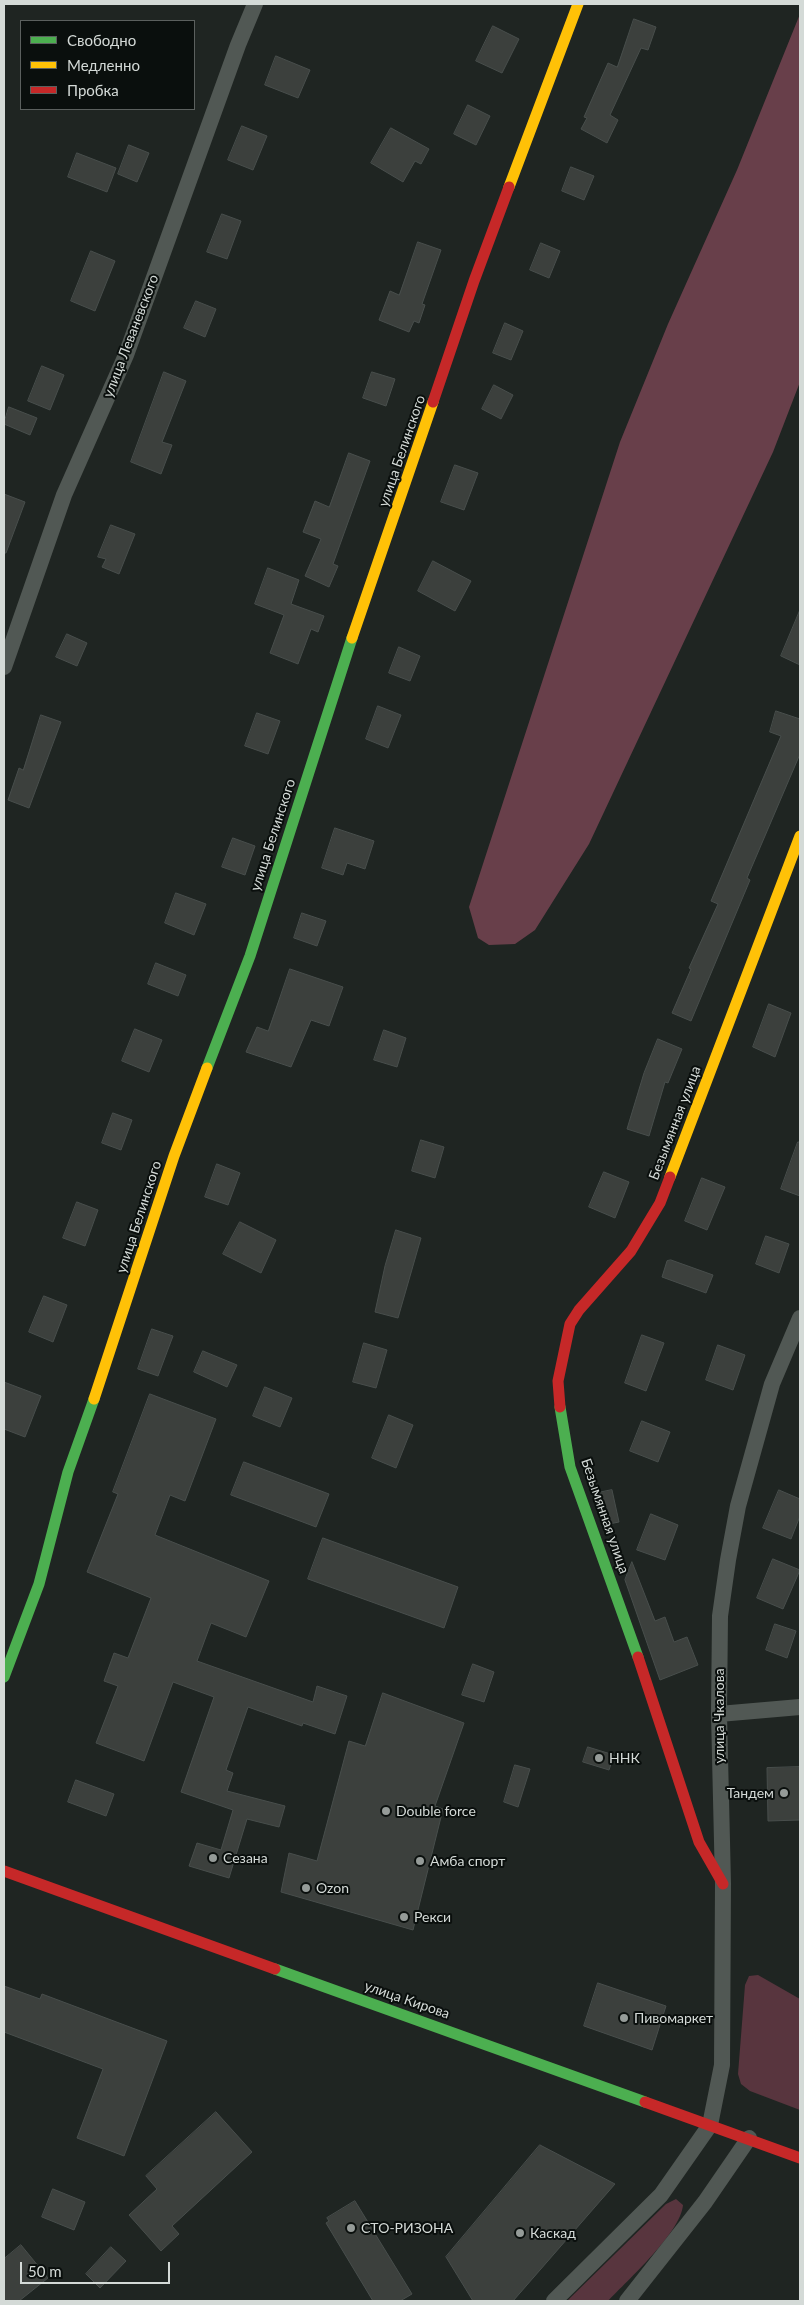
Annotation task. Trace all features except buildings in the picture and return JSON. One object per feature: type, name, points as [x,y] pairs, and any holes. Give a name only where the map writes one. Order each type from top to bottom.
[{"type":"street","name":"улица Леваневского","points":[[4,667],[64,495],[126,355],[238,45],[255,4]]},
{"type":"street","name":"улица Белинского","points":[[4,1677],[39,1584],[68,1472],[86,1426],[174,1156],[250,956],[330,703],[474,281],[578,4]]},
{"type":"street","name":"Безымянная улица","points":[[723,1884],[699,1842],[652,1698],[570,1467],[561,1414],[558,1381],[570,1324],[579,1310],[631,1251],[660,1203],[800,836]]},
{"type":"street","name":"улица Чкалова","points":[[710,2125],[722,2065],[723,1884],[719,1714],[720,1616],[738,1506],[772,1384],[800,1318]]},
{"type":"street","points":[[719,1714],[800,1707]]},
{"type":"street","name":"улица Кирова","points":[[4,1871],[749,2138],[800,2158]]},
{"type":"street","points":[[554,2301],[661,2196],[710,2125]]},
{"type":"street","points":[[628,2301],[694,2216],[749,2138]]},
{"type":"shaded area","points":[[800,14],[800,382],[773,452],[589,844],[535,930],[515,944],[489,945],[478,938],[469,907],[620,442],[668,324],[737,170]]},
{"type":"shaded area","points":[[758,1975],[800,1999],[800,2110],[750,2091],[741,2084],[738,2074],[745,1985],[749,1976]]},
{"type":"shaded area","points":[[676,2199],[683,2205],[680,2216],[664,2242],[608,2301],[567,2301],[666,2204]]},
{"type":"traffic: fast","points":[[207,1068],[250,956],[352,638]]},
{"type":"traffic: fast","points":[[4,1677],[39,1584],[68,1472],[94,1399]]},
{"type":"traffic: fast","points":[[560,1407],[570,1467],[638,1657]]},
{"type":"traffic: fast","points":[[275,1969],[645,2102]]},
{"type":"traffic: slow","points":[[509,187],[578,4]]},
{"type":"traffic: slow","points":[[352,638],[433,402]]},
{"type":"traffic: slow","points":[[670,1177],[800,836]]},
{"type":"traffic: slow","points":[[94,1399],[174,1156],[207,1068]]},
{"type":"traffic: jam","points":[[433,402],[474,281],[509,187]]},
{"type":"traffic: jam","points":[[560,1407],[558,1381],[570,1324],[579,1310],[631,1251],[660,1203],[670,1177]]},
{"type":"traffic: jam","points":[[638,1657],[699,1842],[723,1884]]},
{"type":"traffic: jam","points":[[4,1871],[275,1969]]},
{"type":"traffic: jam","points":[[645,2102],[800,2158]]},
{"type":"place","name":"ННК","points":[[599,1758]]},
{"type":"place","name":"Тандем","points":[[784,1793]]},
{"type":"place","name":"Double force","points":[[386,1811]]},
{"type":"place","name":"Сезана","points":[[213,1858]]},
{"type":"place","name":"Амба спорт","points":[[420,1861]]},
{"type":"place","name":"Ozon","points":[[306,1888]]},
{"type":"place","name":"Рекси","points":[[404,1917]]},
{"type":"place","name":"Пивомаркет","points":[[624,2018]]},
{"type":"place","name":"СТО-РИЗОНА","points":[[351,2228]]},
{"type":"place","name":"Каскад","points":[[520,2233]]}]
